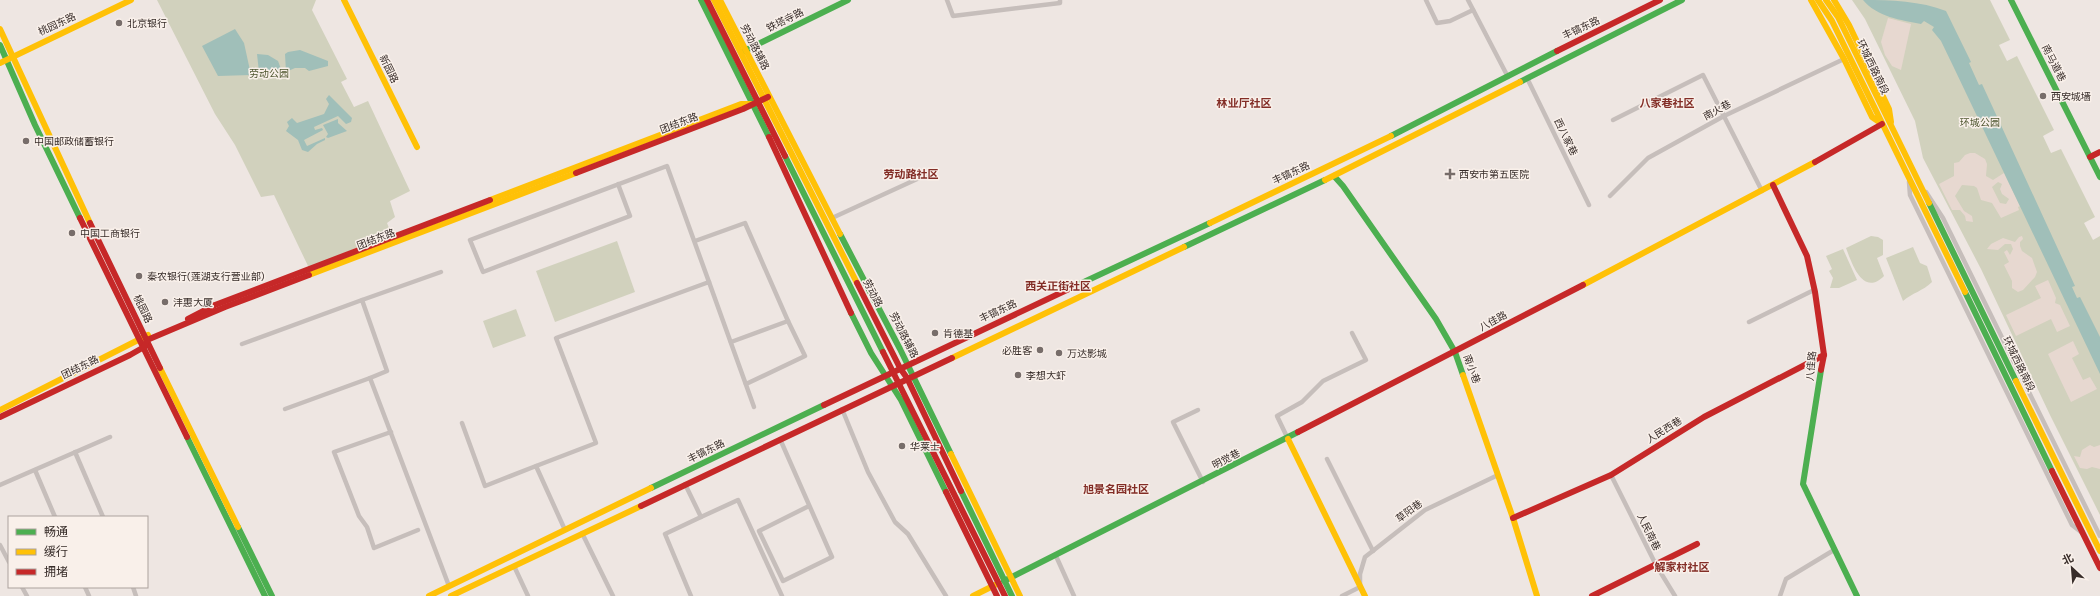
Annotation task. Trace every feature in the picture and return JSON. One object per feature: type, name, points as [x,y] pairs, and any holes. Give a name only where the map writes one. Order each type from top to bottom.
[{"type":"main road","name":"桃园东路","points":[[0,63],[131,0]]},
{"type":"main road","name":"新园路","points":[[344,0],[417,147]]},
{"type":"main road","name":"劳动路辅路","points":[[701,0],[738,54]]},
{"type":"main road","name":"劳动路","points":[[707,0],[738,54]]},
{"type":"main road","name":"劳动路","points":[[714,0],[760,100],[893,372],[1001,582],[1012,596]]},
{"type":"main road","name":"劳动路辅路","points":[[720,0],[738,54],[760,100],[839,288],[872,352],[892,386],[997,596]]},
{"type":"main road","name":"铁塔寺路","points":[[738,54],[848,0]]},
{"type":"main road","name":"丰镐东路","points":[[429,596],[908,364],[1327,168],[1508,77],[1568,45],[1660,0]]},
{"type":"main road","name":"丰镐东路","points":[[450,596],[460,594],[582,533],[1334,176],[1682,0]]},
{"type":"main road","points":[[1811,0],[1844,59],[1872,117],[1882,124]]},
{"type":"main road","name":"环城西路南段","points":[[1818,0],[1832,21],[2100,568]]},
{"type":"main road","name":"环城西路南段","points":[[1826,0],[1838,18],[2100,551]]},
{"type":"main road","points":[[1834,0],[1849,25],[1889,109],[1892,130]]},
{"type":"main road","name":"南马道巷","points":[[2012,0],[2100,177]]},
{"type":"main road","name":"桃园路","points":[[0,28],[144,339]]},
{"type":"main road","name":"桃园路","points":[[0,45],[35,125],[272,596]]},
{"type":"main road","name":"劳动路辅路","points":[[760,100],[832,218],[908,364],[910,377],[1020,596]]},
{"type":"main road","name":"劳动路","points":[[760,100],[900,368],[910,377],[1001,582],[1005,596]]},
{"type":"main road","name":"团结东路","points":[[0,410],[144,339],[692,129],[743,109],[760,100]]},
{"type":"main road","name":"八佳路","points":[[1455,352],[1762,191],[1882,124]]},
{"type":"main road","points":[[2090,158],[2100,152]]},
{"type":"main road","name":"南小巷","points":[[1334,176],[1343,186],[1436,319],[1455,352],[1498,475],[1537,596]]},
{"type":"main road","name":"八佳路","points":[[1773,185],[1807,256],[1824,355],[1803,484],[1857,596]]},
{"type":"main road","points":[[144,339],[144,347],[265,596]]},
{"type":"main road","name":"团结东路","points":[[0,417],[144,347]]},
{"type":"main road","name":"明觉巷","points":[[973,596],[1056,556],[1288,439],[1455,352]]},
{"type":"main road","name":"人民西巷","points":[[1512,518],[1611,475],[1704,416],[1824,355]]},
{"type":"main road","points":[[1288,439],[1365,596]]},
{"type":"main road","points":[[1592,596],[1698,544]]},
{"type":"street","points":[[947,0],[953,16],[1060,3],[1060,0]]},
{"type":"street","points":[[1426,0],[1437,23],[1450,21],[1473,10]]},
{"type":"street","points":[[1468,0],[1508,77]]},
{"type":"street","name":"南火巷","points":[[1610,196],[1648,158],[1724,116],[1844,59]]},
{"type":"street","points":[[1613,120],[1703,75],[1762,191]]},
{"type":"street","name":"西八家巷","points":[[1527,78],[1589,205]]},
{"type":"street","points":[[618,184],[630,216],[483,272],[470,240],[618,184],[667,166],[754,407]]},
{"type":"street","points":[[832,218],[928,174]]},
{"type":"street","name":"环城西路南段","points":[[1921,186],[1943,218],[2100,536]]},
{"type":"street","points":[[694,241],[745,223],[805,356],[746,384]]},
{"type":"street","points":[[242,344],[441,272]]},
{"type":"street","points":[[462,423],[485,486],[596,444],[556,338],[709,282]]},
{"type":"street","points":[[1749,322],[1814,290]]},
{"type":"street","points":[[285,409],[387,371],[362,300]]},
{"type":"street","points":[[731,342],[788,320]]},
{"type":"street","points":[[1288,439],[1277,416],[1302,402],[1323,381],[1366,360],[1352,333]]},
{"type":"street","points":[[370,378],[449,586]]},
{"type":"street","points":[[842,409],[868,472],[895,522],[908,534],[946,596]]},
{"type":"street","points":[[1198,410],[1173,422],[1203,482]]},
{"type":"street","points":[[391,432],[334,452],[358,516],[367,527],[374,548],[418,530]]},
{"type":"street","points":[[0,485],[110,437]]},
{"type":"street","points":[[780,439],[832,557],[783,581],[759,531],[809,506]]},
{"type":"street","points":[[75,452],[103,516]]},
{"type":"street","points":[[1327,459],[1373,551]]},
{"type":"street","points":[[536,466],[565,530]]},
{"type":"street","points":[[35,470],[55,516]]},
{"type":"street","name":"草阳巷","points":[[1360,587],[1360,574],[1365,557],[1425,510],[1498,475]]},
{"type":"street","name":"人民南巷","points":[[1611,475],[1656,565],[1675,596]]},
{"type":"street","points":[[685,484],[701,517]]},
{"type":"street","points":[[692,596],[665,534],[738,500],[782,596]]},
{"type":"street","points":[[2079,508],[2091,518]]},
{"type":"street","points":[[582,533],[613,596]]},
{"type":"street","points":[[0,545],[8,560]]},
{"type":"street","points":[[1780,596],[1786,579],[1834,550]]},
{"type":"street","points":[[1056,556],[1074,596]]},
{"type":"street","points":[[514,566],[528,596]]},
{"type":"street","points":[[1342,596],[1360,587]]},
{"type":"green space","name":"劳动公园","points":[[157,0],[316,0],[312,10],[347,79],[341,82],[354,107],[368,101],[410,191],[390,201],[395,217],[387,223],[391,233],[309,268],[274,195],[261,197],[235,145],[215,114]]},
{"type":"green space","name":"环城公园","points":[[1852,0],[1990,0],[2010,40],[1999,45],[2007,61],[2017,56],[2054,130],[2043,136],[2051,153],[2061,149],[2095,217],[2084,223],[2093,240],[2100,236],[2100,515],[2050,415],[1981,269],[1923,158],[1915,121],[1865,19]]},
{"type":"green space","points":[[1871,236],[1878,237],[1883,240],[1883,255],[1877,258],[1884,276],[1877,281],[1870,283],[1864,281],[1859,276],[1846,248]]},
{"type":"green space","points":[[617,241],[635,292],[555,322],[536,271]]},
{"type":"green space","points":[[1913,247],[1920,263],[1927,266],[1932,282],[1903,301],[1886,258]]},
{"type":"green space","points":[[1843,249],[1857,280],[1839,288],[1830,288],[1833,278],[1829,271],[1832,269],[1826,256]]},
{"type":"green space","points":[[516,309],[526,336],[493,348],[483,321]]},
{"type":"shaded area","points":[[1888,18],[1911,24],[1901,70],[1892,66],[1885,55],[1881,42]]},
{"type":"shaded area","points":[[1975,153],[1985,159],[1987,164],[1986,176],[1993,180],[2004,173],[2020,206],[2018,207],[2019,210],[2001,218],[1992,203],[1981,200],[1977,188],[1974,186],[1962,185],[1955,196],[1964,211],[1972,216],[1973,222],[1966,221],[1965,216],[1960,210],[1952,210],[1939,184],[1954,176],[1954,163],[1959,162],[1965,155]],"holes":[[[1998,182],[2002,184],[2000,189],[2002,194],[2009,199],[2006,204],[2000,203],[1992,187]]]},
{"type":"shaded area","points":[[2022,236],[2023,239],[2020,242],[2020,246],[2022,251],[2032,258],[2037,272],[2035,277],[2023,290],[2018,292],[2012,288],[2012,281],[2004,265],[2009,262],[2004,252],[2007,250],[2010,255],[2013,249],[2011,244],[2005,244],[1998,250],[1987,249],[1991,244],[2003,238],[2015,242]]},
{"type":"shaded area","points":[[2048,280],[2056,298],[2055,303],[2060,305],[2070,326],[2057,332],[2051,319],[2016,336],[2006,315],[2041,298],[2035,286]]},
{"type":"shaded area","points":[[2073,341],[2079,354],[2072,358],[2083,380],[2090,377],[2097,389],[2071,402],[2048,354]]},
{"type":"shaded area","points":[[2090,445],[2094,447],[2100,445],[2100,469],[2092,467],[2087,469],[2080,468],[2074,456],[2080,457],[2082,450]]},
{"type":"water","points":[[1863,0],[1916,3],[1946,11],[1971,62],[1969,63],[1979,85],[1982,84],[2075,286],[2072,287],[2077,298],[2080,297],[2100,337],[2100,374],[1941,41],[1932,30],[1934,27],[1924,21],[1921,24],[1882,14],[1869,6]]},
{"type":"water","points":[[235,29],[244,43],[251,75],[218,76],[202,46]]},
{"type":"water","points":[[300,50],[328,61],[328,66],[309,71],[305,68],[295,68],[286,72],[285,54]]},
{"type":"water","points":[[257,54],[268,55],[278,61],[281,69],[277,75],[259,72]]},
{"type":"water","points":[[329,95],[352,118],[351,122],[346,124],[338,116],[314,127],[315,130],[322,128],[323,130],[304,140],[307,146],[325,138],[325,140],[317,144],[308,152],[302,150],[298,140],[286,131],[289,126],[287,122],[292,118],[297,123],[324,114],[329,104],[326,99]]},
{"type":"water","points":[[338,119],[338,123],[347,131],[328,138],[326,137],[328,134],[323,125]]},
{"type":"traffic: fast","points":[[701,0],[769,137]]},
{"type":"traffic: fast","points":[[742,52],[848,0]]},
{"type":"traffic: fast","points":[[1520,82],[1682,0]]},
{"type":"traffic: fast","points":[[2011,0],[2100,177]]},
{"type":"traffic: fast","points":[[0,45],[35,125],[80,218]]},
{"type":"traffic: fast","points":[[1391,136],[1557,51]]},
{"type":"traffic: fast","points":[[785,156],[883,352]]},
{"type":"traffic: fast","points":[[1334,176],[1343,186],[1436,319],[1455,352],[1463,375]]},
{"type":"traffic: fast","points":[[1184,247],[1325,180]]},
{"type":"traffic: fast","points":[[1929,203],[2016,381]]},
{"type":"traffic: fast","points":[[1071,288],[1210,223]]},
{"type":"traffic: fast","points":[[840,234],[900,349],[951,454]]},
{"type":"traffic: fast","points":[[1965,292],[2052,471]]},
{"type":"traffic: fast","points":[[851,313],[871,353],[901,400],[946,492]]},
{"type":"traffic: fast","points":[[1821,370],[1803,484],[1857,596]]},
{"type":"traffic: fast","points":[[651,488],[824,405]]},
{"type":"traffic: fast","points":[[1004,581],[1298,432]]},
{"type":"traffic: fast","points":[[187,437],[265,596]]},
{"type":"traffic: fast","points":[[961,491],[1012,596]]},
{"type":"traffic: fast","points":[[238,527],[272,596]]},
{"type":"traffic: slow","points":[[0,63],[131,0]]},
{"type":"traffic: slow","points":[[344,0],[417,147]]},
{"type":"traffic: slow","points":[[714,0],[857,283]]},
{"type":"traffic: slow","points":[[720,0],[840,234]]},
{"type":"traffic: slow","points":[[1811,0],[1844,59],[1872,117],[1882,124]]},
{"type":"traffic: slow","points":[[1818,0],[1832,21],[1965,292]]},
{"type":"traffic: slow","points":[[1826,0],[1838,17],[1929,203]]},
{"type":"traffic: slow","points":[[1834,0],[1849,25],[1889,109],[1891,122]]},
{"type":"traffic: slow","points":[[0,29],[90,223]]},
{"type":"traffic: slow","points":[[1325,180],[1520,82]]},
{"type":"traffic: slow","points":[[490,200],[741,104],[751,104]]},
{"type":"traffic: slow","points":[[1210,223],[1391,136]]},
{"type":"traffic: slow","points":[[1583,285],[1815,162]]},
{"type":"traffic: slow","points":[[309,275],[576,173]]},
{"type":"traffic: slow","points":[[952,358],[1184,247]]},
{"type":"traffic: slow","points":[[0,410],[148,335]]},
{"type":"traffic: slow","points":[[160,368],[238,527]]},
{"type":"traffic: slow","points":[[1463,375],[1513,518],[1537,596]]},
{"type":"traffic: slow","points":[[2016,381],[2100,551]]},
{"type":"traffic: slow","points":[[1288,439],[1365,596]]},
{"type":"traffic: slow","points":[[951,454],[1020,596]]},
{"type":"traffic: slow","points":[[429,596],[651,488]]},
{"type":"traffic: slow","points":[[451,596],[641,506]]},
{"type":"traffic: slow","points":[[973,596],[995,585]]},
{"type":"traffic: jam","points":[[707,0],[785,156]]},
{"type":"traffic: jam","points":[[1557,51],[1660,0]]},
{"type":"traffic: jam","points":[[576,173],[743,109],[768,97]]},
{"type":"traffic: jam","points":[[1815,162],[1882,124]]},
{"type":"traffic: jam","points":[[769,137],[851,313]]},
{"type":"traffic: jam","points":[[2090,157],[2100,152]]},
{"type":"traffic: jam","points":[[1773,185],[1807,256],[1815,292],[1824,355],[1821,370]]},
{"type":"traffic: jam","points":[[188,319],[215,305],[490,200]]},
{"type":"traffic: jam","points":[[80,218],[187,437]]},
{"type":"traffic: jam","points":[[90,223],[160,368]]},
{"type":"traffic: jam","points":[[0,417],[130,355],[144,347],[147,340],[225,307],[309,275]]},
{"type":"traffic: jam","points":[[857,283],[900,368],[907,378],[961,491]]},
{"type":"traffic: jam","points":[[1298,432],[1583,285]]},
{"type":"traffic: jam","points":[[824,405],[1071,288]]},
{"type":"traffic: jam","points":[[883,352],[1005,596]]},
{"type":"traffic: jam","points":[[1513,518],[1611,475],[1704,417],[1824,355]]},
{"type":"traffic: jam","points":[[641,506],[952,358]]},
{"type":"traffic: jam","points":[[2052,471],[2100,568]]},
{"type":"traffic: jam","points":[[946,492],[997,596]]},
{"type":"traffic: jam","points":[[1592,596],[1697,544]]},
{"type":"place","name":"北京银行","points":[[119,23]]},
{"type":"place","name":"西安城墙","points":[[2043,96]]},
{"type":"place","name":"中国邮政储蓄银行","points":[[26,141]]},
{"type":"place","name":"西安市第五医院","points":[[1450,174]]},
{"type":"place","name":"中国工商银行","points":[[72,233]]},
{"type":"place","name":"秦农银行(莲湖支行营业部)","points":[[139,276]]},
{"type":"place","name":"沣惠大厦","points":[[165,302]]},
{"type":"place","name":"肯德基","points":[[935,333]]},
{"type":"place","name":"必胜客","points":[[1040,350]]},
{"type":"place","name":"万达影城","points":[[1059,353]]},
{"type":"place","name":"李想大虾","points":[[1018,375]]},
{"type":"place","name":"华莱士","points":[[902,446]]},
{"type":"district","name":"林业厅社区","points":[[1244,103]]},
{"type":"district","name":"八家巷社区","points":[[1667,103]]},
{"type":"district","name":"劳动路社区","points":[[911,174]]},
{"type":"district","name":"西关正街社区","points":[[1058,286]]},
{"type":"district","name":"旭景名园社区","points":[[1116,489]]},
{"type":"district","name":"解家村社区","points":[[1682,567]]}]
